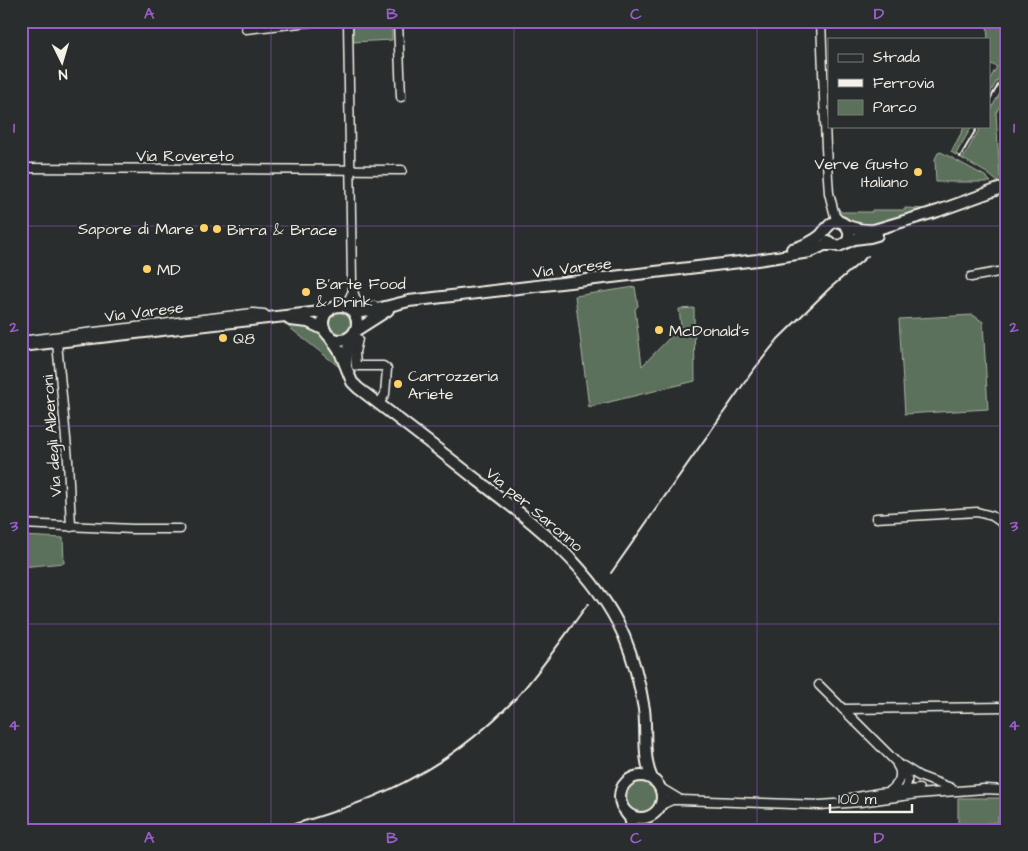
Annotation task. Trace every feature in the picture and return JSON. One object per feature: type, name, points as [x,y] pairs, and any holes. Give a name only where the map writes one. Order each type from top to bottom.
[{"type":"main road","points":[[930,212],[876,235],[854,238],[839,246],[832,245],[826,238],[828,226],[837,222],[860,230],[874,230],[1007,186]]},
{"type":"main road","points":[[845,225],[850,233],[847,242]]},
{"type":"main road","name":"Via Varese","points":[[737,262],[802,246],[818,237],[828,226]]},
{"type":"main road","name":"Via Varese","points":[[349,310],[369,311],[409,301],[737,262],[810,252],[824,245],[832,245]]},
{"type":"main road","name":"Via Varese","points":[[355,335],[379,315],[409,301]]},
{"type":"main road","points":[[346,366],[347,352],[355,335],[358,323],[349,310],[336,307],[329,311],[324,320],[327,334],[342,340],[355,335]]},
{"type":"main road","name":"Via Varese","points":[[21,344],[57,343],[329,311]]},
{"type":"main road","name":"Via Varese","points":[[269,318],[308,322],[327,334]]},
{"type":"main road","name":"Via per Saronno","points":[[327,334],[346,366],[352,382],[358,388],[520,513],[553,541],[590,580],[610,610],[630,653],[642,701],[650,774],[656,784]]},
{"type":"main road","name":"Via per Saronno","points":[[631,778],[639,770],[644,760],[646,749]]},
{"type":"main road","points":[[626,812],[634,818],[645,818],[653,815],[661,805],[662,796],[656,784],[644,776],[631,778],[620,791],[620,803],[626,812],[630,818],[634,830]]},
{"type":"main road","points":[[634,830],[645,818]]},
{"type":"street","points":[[246,29],[319,21]]},
{"type":"street","points":[[348,21],[353,290],[355,299],[360,305],[368,308],[380,305],[386,306]]},
{"type":"street","points":[[398,21],[400,97]]},
{"type":"street","points":[[821,21],[826,148],[831,203],[835,216],[845,225]]},
{"type":"street","name":"Via Rovereto","points":[[21,168],[402,170]]},
{"type":"street","points":[[828,226],[831,203]]},
{"type":"street","points":[[971,277],[998,272],[1007,273]]},
{"type":"street","points":[[349,310],[353,290]]},
{"type":"street","name":"Via Varese","points":[[21,344],[28,340],[253,313],[264,314],[269,318]]},
{"type":"street","points":[[355,335],[356,366],[383,366],[387,369],[385,394],[379,404]]},
{"type":"street","name":"Via degli Alberoni","points":[[57,343],[68,460],[71,526]]},
{"type":"street","points":[[876,518],[977,512],[992,516],[1004,524]]},
{"type":"street","points":[[21,524],[180,529]]},
{"type":"street","points":[[820,685],[904,770],[908,779],[902,793]]},
{"type":"street","points":[[843,709],[1007,706]]},
{"type":"street","points":[[895,761],[919,776],[951,788]]},
{"type":"street","points":[[890,792],[900,778],[900,768],[895,761]]},
{"type":"street","points":[[656,784],[681,800]]},
{"type":"street","points":[[661,805],[672,800],[826,804],[860,802],[902,793],[951,788],[1007,790]]},
{"type":"street","points":[[826,804],[890,792],[981,789]]},
{"type":"green space","points":[[392,21],[392,40],[353,42],[352,22]]},
{"type":"green space","points":[[987,21],[1007,21],[1007,63],[990,93],[990,78],[997,67],[990,64],[990,38],[988,38]]},
{"type":"green space","points":[[1007,81],[1007,93],[996,113],[1000,177],[1007,175],[1007,182],[998,182],[987,173],[951,152],[964,128],[971,128],[956,154],[963,158],[980,128],[990,128],[990,110]]},
{"type":"green space","points":[[941,152],[985,176],[991,182],[936,182],[935,159],[938,153]]},
{"type":"green space","points":[[837,206],[841,212],[905,210],[905,208],[926,209],[910,216],[863,225],[848,221],[835,207]]},
{"type":"green space","points":[[635,287],[638,306],[635,309],[642,366],[681,326],[679,309],[694,308],[695,381],[589,407],[575,296]]},
{"type":"green space","points":[[340,311],[348,315],[352,323],[348,331],[340,335],[332,331],[328,323],[332,315]]},
{"type":"green space","points":[[973,315],[983,322],[988,409],[905,414],[899,319]]},
{"type":"green space","points":[[285,324],[297,324],[316,330],[326,339],[343,370]]},
{"type":"green space","points":[[21,536],[63,538],[64,563],[21,567]]},
{"type":"green space","points":[[640,782],[646,783],[651,787],[655,792],[655,804],[651,809],[646,813],[640,814],[634,813],[629,809],[625,804],[624,798],[625,792],[629,787],[634,783]]},
{"type":"green space","points":[[958,798],[1003,798],[1003,816],[998,816],[998,822],[986,823],[986,830],[958,830]]},
{"type":"railway","points":[[990,99],[1007,69]]},
{"type":"railway","points":[[960,157],[977,128]]},
{"type":"railway","points":[[611,573],[752,372],[778,339],[830,288],[868,256]]},
{"type":"railway","points":[[272,830],[373,797],[434,766],[462,746],[489,724],[526,687],[588,604]]},
{"type":"place","name":"Verve Gusto Italiano","points":[[918,172]]},
{"type":"place","name":"Sapore di Mare","points":[[204,228]]},
{"type":"place","name":"Birra & Brace","points":[[217,229]]},
{"type":"place","name":"MD","points":[[147,269]]},
{"type":"place","name":"B'arte Food & Drink","points":[[306,292]]},
{"type":"place","name":"McDonald's","points":[[659,330]]},
{"type":"place","name":"Q8","points":[[223,338]]},
{"type":"place","name":"Carrozzeria Ariete","points":[[398,384]]}]
